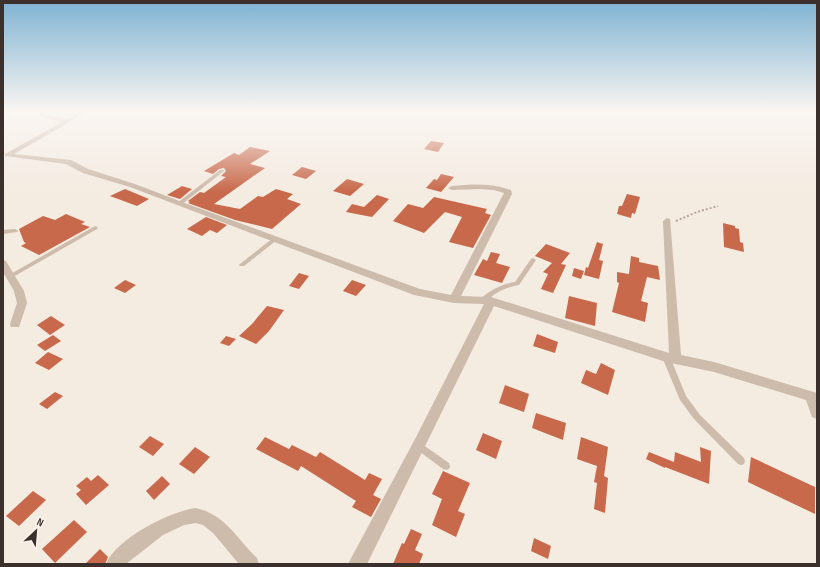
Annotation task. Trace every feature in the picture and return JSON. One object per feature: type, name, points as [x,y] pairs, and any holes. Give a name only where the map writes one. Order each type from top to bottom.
[{"type":"street","points":[[5,156],[37,138]]},
{"type":"street","points":[[5,156],[68,162],[74,167],[85,172],[115,179],[141,188],[179,204],[418,292],[454,299],[486,301],[671,358],[714,367],[814,397],[817,413]]},
{"type":"street","points":[[452,188],[480,186],[502,189],[508,192],[454,299]]},
{"type":"street","points":[[668,223],[671,358]]},
{"type":"street","points":[[3,263],[19,291],[22,302],[16,324]]},
{"type":"street","points":[[356,564],[360,560],[419,446],[486,301]]},
{"type":"street","points":[[114,564],[121,556],[160,526],[195,515],[204,517],[213,523],[241,555],[251,564]]},
{"type":"lane","points":[[179,204],[222,171]]},
{"type":"lane","points":[[11,276],[95,228]]},
{"type":"lane","points":[[3,232],[15,231]]},
{"type":"lane","points":[[242,265],[275,239]]},
{"type":"lane","points":[[486,301],[500,287],[517,284],[533,260]]},
{"type":"lane","points":[[671,358],[683,398],[697,417],[741,461]]},
{"type":"lane","points":[[419,446],[446,466]]},
{"type":"path","points":[[668,223],[709,207],[718,206]]},
{"type":"building","points":[[431,141],[444,143],[438,152],[424,149]]},
{"type":"building","points":[[250,147],[270,151],[250,164],[265,168],[214,204],[240,209],[258,196],[263,197],[276,189],[293,194],[287,199],[301,204],[272,229],[235,220],[188,203],[190,202],[188,201],[200,192],[204,193],[226,177],[221,176],[226,171],[224,168],[219,169],[213,174],[204,171],[234,153],[239,155]]},
{"type":"building","points":[[302,167],[316,171],[306,179],[292,175]]},
{"type":"building","points":[[441,174],[454,177],[441,192],[426,188],[434,179],[437,180]]},
{"type":"building","points":[[347,179],[364,184],[350,196],[333,191]]},
{"type":"building","points":[[182,186],[192,189],[180,199],[167,195]]},
{"type":"building","points":[[125,189],[149,199],[137,206],[110,196]]},
{"type":"building","points":[[627,194],[640,197],[635,214],[632,213],[631,218],[617,214],[619,206],[622,206]]},
{"type":"building","points":[[377,195],[389,199],[372,217],[346,212],[352,204],[364,207]]},
{"type":"building","points":[[434,197],[487,209],[485,213],[491,215],[473,248],[449,242],[462,217],[445,212],[424,233],[393,221],[408,204],[423,208]]},
{"type":"building","points":[[66,214],[85,222],[81,224],[90,227],[39,255],[21,246],[26,243],[24,242],[19,229],[43,216],[55,220]]},
{"type":"building","points":[[206,217],[227,225],[217,233],[210,230],[202,236],[187,229]]},
{"type":"building","points":[[723,223],[735,226],[735,228],[739,229],[740,242],[743,243],[744,252],[724,247]]},
{"type":"building","points":[[597,242],[603,244],[599,260],[603,261],[599,279],[584,275]]},
{"type":"building","points":[[546,244],[570,253],[561,264],[566,265],[553,293],[541,289],[548,274],[543,272],[552,263],[535,256]]},
{"type":"building","points":[[491,252],[500,254],[496,263],[510,267],[502,283],[474,275],[483,259],[487,261]]},
{"type":"building","points":[[631,256],[639,258],[639,262],[658,266],[660,280],[647,277],[641,301],[648,303],[645,322],[612,312],[619,283],[617,282],[617,272],[629,274]]},
{"type":"building","points":[[574,268],[584,271],[581,279],[572,276]]},
{"type":"building","points":[[299,273],[309,276],[299,289],[289,286]]},
{"type":"building","points":[[125,280],[136,285],[125,293],[114,288]]},
{"type":"building","points":[[352,280],[366,285],[356,296],[343,291]]},
{"type":"building","points":[[569,296],[597,303],[595,326],[565,318]]},
{"type":"building","points":[[267,306],[284,310],[269,331],[256,344],[239,336],[252,324]]},
{"type":"building","points":[[51,316],[65,325],[50,335],[37,325]]},
{"type":"building","points":[[537,334],[558,342],[555,353],[533,346]]},
{"type":"building","points":[[53,335],[61,341],[45,351],[37,345]]},
{"type":"building","points":[[226,336],[236,339],[229,346],[220,343]]},
{"type":"building","points":[[48,352],[63,359],[49,370],[35,363]]},
{"type":"building","points":[[601,363],[615,370],[608,395],[581,383],[586,370],[596,374]]},
{"type":"building","points":[[505,385],[529,394],[524,412],[499,403]]},
{"type":"building","points":[[55,392],[63,396],[47,409],[39,404]]},
{"type":"building","points":[[536,413],[566,423],[563,440],[532,428]]},
{"type":"building","points":[[483,433],[502,441],[496,459],[476,450]]},
{"type":"building","points":[[150,436],[164,444],[153,456],[139,447]]},
{"type":"building","points":[[265,437],[289,449],[292,445],[316,457],[320,452],[365,480],[369,473],[382,479],[373,495],[381,499],[371,517],[352,507],[356,501],[301,466],[298,471],[256,449]]},
{"type":"building","points":[[581,437],[608,447],[604,476],[608,478],[605,513],[594,509],[597,483],[594,482],[597,466],[577,459]]},
{"type":"building","points":[[195,447],[210,457],[194,474],[179,464]]},
{"type":"building","points":[[700,447],[711,451],[709,484],[665,468],[646,459],[649,452],[674,462],[675,452],[701,462]]},
{"type":"building","points":[[751,457],[815,487],[815,514],[748,482]]},
{"type":"building","points":[[443,471],[470,483],[458,511],[465,514],[456,537],[432,525],[442,499],[432,494]]},
{"type":"building","points":[[98,475],[109,485],[86,505],[76,494],[81,490],[76,486],[87,477],[91,481]]},
{"type":"building","points":[[162,476],[170,484],[154,500],[146,491]]},
{"type":"building","points":[[33,491],[46,500],[19,526],[6,516]]},
{"type":"building","points":[[74,520],[87,532],[55,563],[42,549]]},
{"type":"building","points":[[411,529],[422,534],[415,550],[423,554],[419,564],[393,564],[402,543],[404,544]]},
{"type":"building","points":[[534,538],[551,546],[548,559],[531,551]]},
{"type":"building","points":[[100,549],[108,557],[105,564],[85,564]]}]
